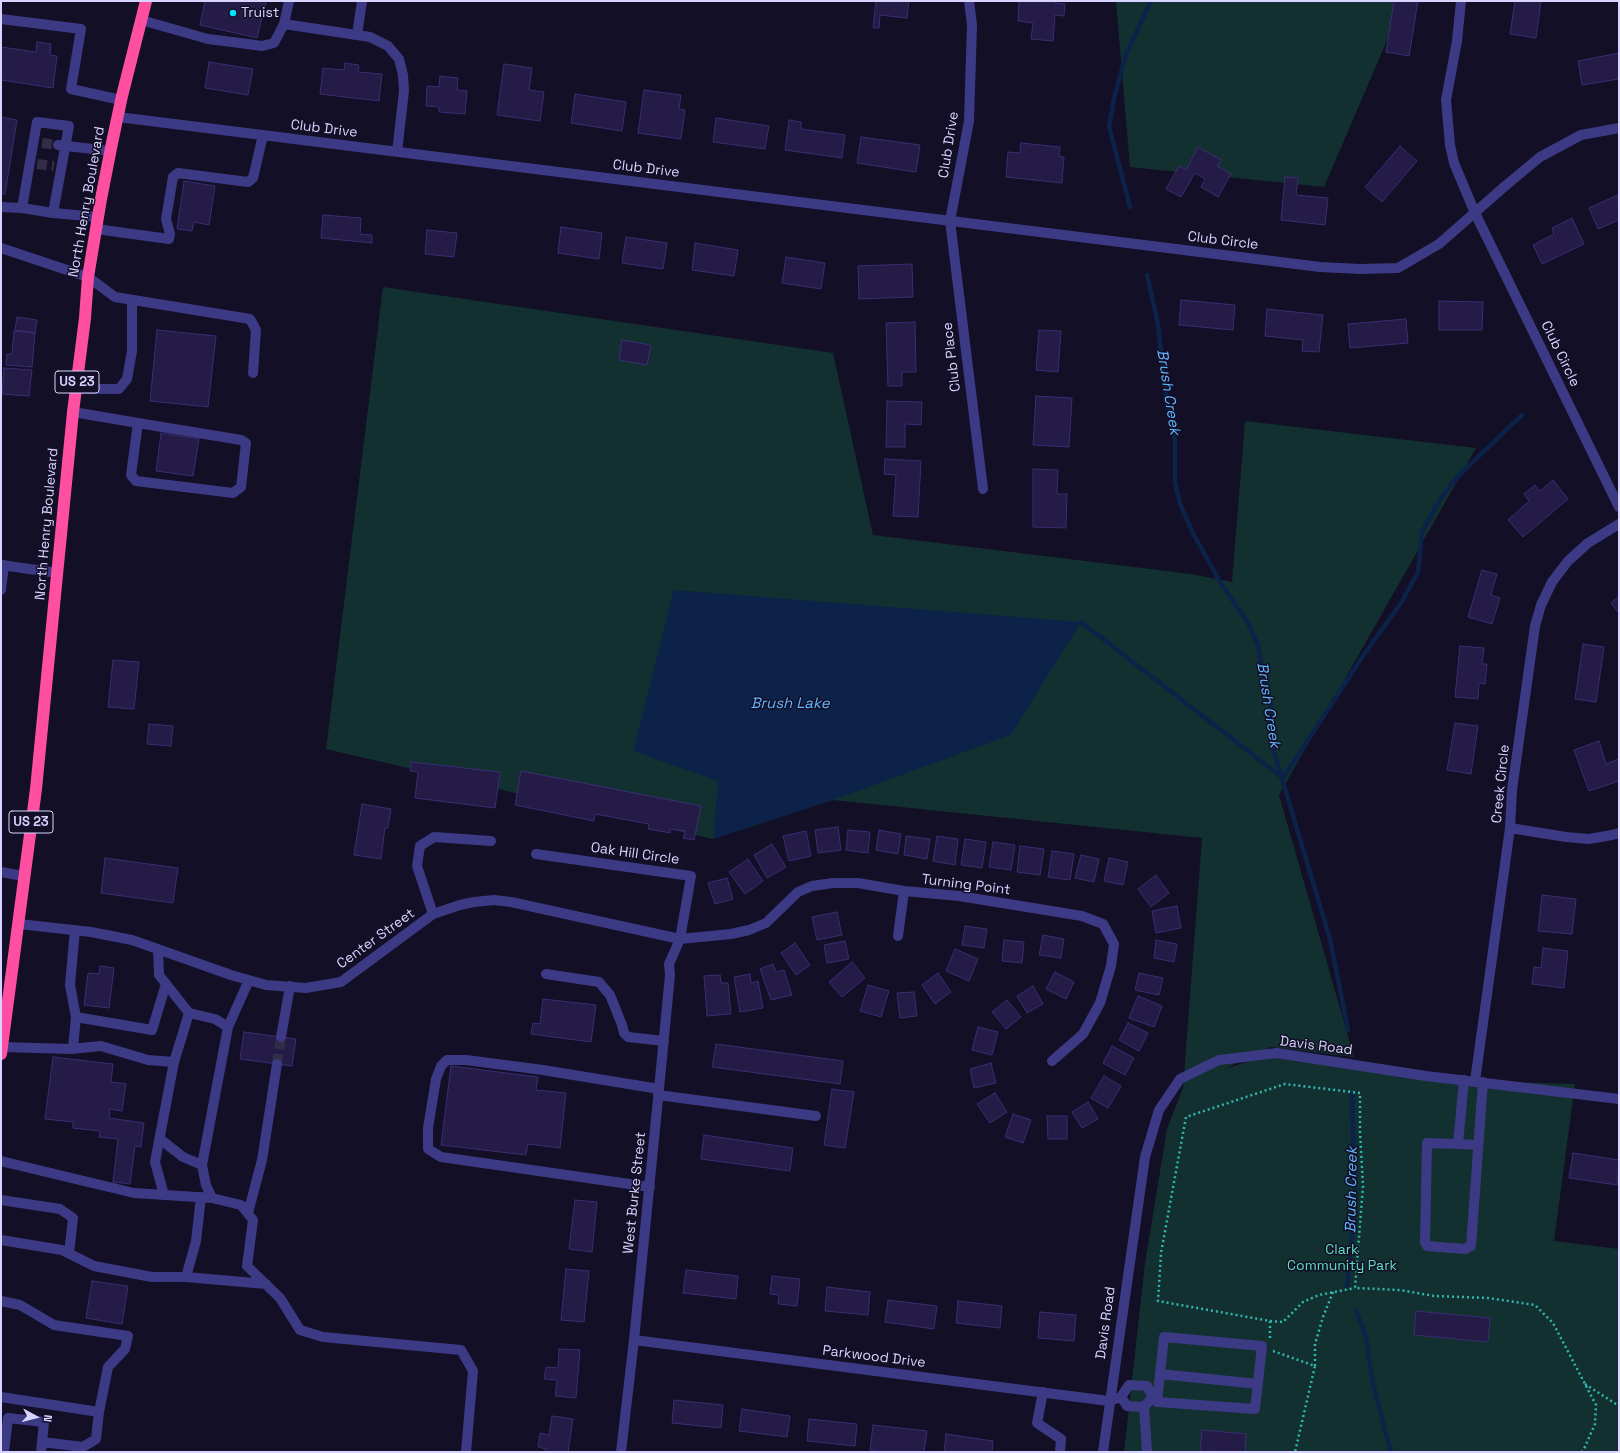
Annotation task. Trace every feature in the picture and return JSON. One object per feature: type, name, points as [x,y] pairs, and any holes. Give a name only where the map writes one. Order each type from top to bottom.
[{"type":"highway","name":"North Henry Boulevard","points":[[2,1051],[6,980],[19,924],[23,876],[36,789],[73,412],[85,318],[88,277],[110,152],[121,100],[146,1]]},
{"type":"street","points":[[141,20],[208,39],[262,46],[274,43],[284,24],[289,1]]},
{"type":"street","points":[[357,35],[362,1]]},
{"type":"street","name":"Club Drive","points":[[118,117],[950,221],[969,121],[972,25],[969,1]]},
{"type":"street","name":"Club Circle","points":[[1461,1],[1446,100],[1450,144],[1454,163],[1475,213],[1619,508]]},
{"type":"street","points":[[1,19],[81,30],[71,89],[121,100]]},
{"type":"street","points":[[284,24],[370,37],[388,46],[399,59],[403,75],[404,91],[397,152]]},
{"type":"street","points":[[22,208],[38,142],[37,122],[69,126],[62,145],[53,213]]},
{"type":"street","name":"Club Circle","points":[[950,221],[1312,266],[1360,269],[1398,268],[1439,244],[1540,157],[1581,135],[1619,128]]},
{"type":"street","points":[[1,207],[22,208],[53,213],[168,239],[170,234],[166,219],[173,177],[178,173],[248,182],[253,178],[263,135]]},
{"type":"street","points":[[62,145],[110,152]]},
{"type":"street","name":"Club Place","points":[[950,221],[982,489]]},
{"type":"street","points":[[1,248],[88,277],[115,297],[250,319],[256,330],[253,373]]},
{"type":"street","points":[[76,389],[119,389],[127,378],[132,352],[132,300]]},
{"type":"street","points":[[73,412],[241,440],[246,443],[241,488],[233,493],[136,481],[131,475],[138,423]]},
{"type":"street","name":"Creek Circle","points":[[1458,1144],[1427,1143],[1425,1242],[1427,1246],[1465,1248],[1471,1246],[1478,1145],[1479,1082],[1510,828],[1512,790],[1535,626],[1541,605],[1552,582],[1568,561],[1588,544],[1619,524]]},
{"type":"street","points":[[1,590],[2,565],[58,573]]},
{"type":"street","points":[[1510,828],[1589,839],[1612,836],[1619,833]]},
{"type":"street","points":[[433,914],[417,866],[420,846],[434,837],[491,841]]},
{"type":"street","name":"Oak Hill Circle","points":[[536,854],[691,876],[680,939]]},
{"type":"street","points":[[1,872],[23,876]]},
{"type":"street","name":"Turning Point","points":[[680,939],[730,934],[749,930],[766,922],[798,892],[812,886],[833,883],[858,883],[904,892],[959,896],[1082,916],[1103,924],[1114,944],[1111,966],[1100,1003],[1083,1034],[1052,1061]]},
{"type":"street","points":[[898,936],[904,892]]},
{"type":"street","name":"Center Street","points":[[19,924],[76,930],[132,940],[231,976],[266,985],[306,988],[341,982],[433,914],[474,902],[494,900],[511,902],[680,939]]},
{"type":"street","points":[[73,1048],[76,1017],[70,985],[76,930]]},
{"type":"street","name":"West Burke Street","points":[[621,1452],[650,1187],[670,975],[669,964],[680,939]]},
{"type":"street","points":[[158,950],[159,975],[189,1013],[216,1019],[228,1027]]},
{"type":"street","points":[[546,974],[599,982],[610,995],[624,1033],[628,1037],[664,1040]]},
{"type":"street","points":[[212,1198],[206,1185],[202,1165],[228,1027],[249,980]]},
{"type":"street","points":[[76,1017],[152,1030],[166,984]]},
{"type":"street","points":[[281,1038],[290,986]]},
{"type":"street","points":[[164,1195],[155,1162],[174,1062],[189,1013]]},
{"type":"street","points":[[2,1051],[101,1046],[148,1060],[174,1062]]},
{"type":"street","name":"Davis Road","points":[[1103,1452],[1109,1401],[1145,1157],[1159,1110],[1180,1079],[1218,1060],[1277,1054],[1426,1076],[1619,1099]]},
{"type":"street","points":[[650,1187],[441,1157],[428,1149],[428,1128],[436,1079],[441,1066],[447,1060],[466,1060],[543,1070],[659,1092],[816,1116]]},
{"type":"street","points":[[248,1213],[262,1160],[277,1064]]},
{"type":"street","points":[[1464,1080],[1458,1144],[1478,1145]]},
{"type":"street","points":[[160,1139],[182,1157],[202,1165]]},
{"type":"street","points":[[1,1161],[134,1193],[212,1198],[241,1204],[253,1220],[247,1266],[280,1298],[300,1330],[323,1336],[461,1350],[473,1371],[466,1452]]},
{"type":"street","points":[[186,1277],[196,1241],[201,1197]]},
{"type":"street","points":[[1,1200],[60,1209],[73,1218],[69,1253]]},
{"type":"street","points":[[1,1240],[62,1250],[94,1266],[152,1277],[186,1277],[266,1284]]},
{"type":"street","points":[[1,1301],[20,1305],[54,1325],[128,1336],[124,1350],[108,1367],[99,1412],[96,1439],[83,1446],[41,1447],[44,1422],[8,1418],[4,1452]]},
{"type":"street","points":[[1121,1397],[1127,1406],[1144,1407],[1156,1399],[1255,1409],[1258,1384],[1267,1347],[1164,1337],[1156,1399]]},
{"type":"street","name":"Parkwood Drive","points":[[634,1340],[1109,1401]]},
{"type":"street","points":[[1160,1374],[1258,1384]]},
{"type":"street","points":[[1109,1401],[1121,1397],[1129,1385],[1147,1386],[1156,1399]]},
{"type":"street","points":[[1043,1392],[1037,1423],[1061,1439],[1060,1452]]},
{"type":"street","points":[[1,1397],[99,1412]]},
{"type":"street","points":[[1144,1407],[1147,1452]]},
{"type":"path","points":[[1355,1288],[1363,1186],[1360,1132],[1360,1093],[1285,1084],[1186,1117],[1161,1253],[1158,1301],[1270,1321],[1284,1322],[1303,1302],[1319,1295],[1355,1288],[1400,1290],[1434,1296],[1488,1298],[1535,1305],[1553,1323],[1596,1405],[1595,1424],[1582,1452]]},
{"type":"path","points":[[1295,1452],[1315,1366],[1315,1344],[1323,1317],[1333,1292]]},
{"type":"path","points":[[1270,1321],[1267,1347],[1315,1366]]},
{"type":"path","points":[[1584,1384],[1619,1406]]},
{"type":"green space","points":[[1116,1],[1404,1],[1324,187],[1130,167]]},
{"type":"green space","name":"Clark Community Park","points":[[383,287],[833,353],[873,535],[1191,574],[1232,582],[1245,421],[1476,448],[1279,795],[1354,1057],[1271,1047],[1224,1069],[1277,1053],[1475,1081],[1575,1084],[1554,1241],[1619,1249],[1619,1452],[1124,1452],[1145,1263],[1167,1129],[1183,1088],[1202,838],[833,800],[713,839],[326,749]]},
{"type":"water","name":"Brush Lake","points":[[674,590],[1081,622],[1011,735],[833,800],[713,839],[718,781],[633,751]]},
{"type":"building","name":"Truist","points":[[205,1],[266,1],[257,38],[200,25]]},
{"type":"building","points":[[876,1],[909,1],[907,18],[880,15],[879,28],[873,28]]},
{"type":"building","points":[[1019,1],[1056,1],[1055,3],[1065,4],[1064,16],[1055,15],[1053,41],[1031,39],[1033,23],[1018,21]]},
{"type":"building","points":[[1394,1],[1418,1],[1409,56],[1386,52]]},
{"type":"building","points":[[1515,1],[1541,1],[1536,38],[1510,34]]},
{"type":"building","points":[[37,42],[51,44],[50,55],[57,56],[53,88],[1,80],[1,47],[36,52]]},
{"type":"building","points":[[1619,53],[1619,79],[1582,85],[1578,61]]},
{"type":"building","points":[[209,62],[253,69],[248,95],[205,88]]},
{"type":"building","points":[[345,63],[359,65],[358,72],[382,74],[379,101],[320,94],[323,68],[344,70]]},
{"type":"building","points":[[504,64],[532,68],[529,90],[544,92],[540,121],[497,115]]},
{"type":"building","points":[[440,76],[458,78],[457,90],[467,91],[465,114],[439,112],[439,107],[426,106],[427,86],[439,87]]},
{"type":"building","points":[[644,90],[681,95],[679,109],[685,110],[681,139],[638,133]]},
{"type":"building","points":[[575,94],[626,102],[622,131],[571,123]]},
{"type":"building","points":[[1,117],[17,120],[5,194],[1,194]]},
{"type":"building","points":[[716,118],[769,126],[765,149],[713,142]]},
{"type":"building","points":[[789,120],[801,122],[801,129],[845,135],[842,158],[785,150]]},
{"type":"building","points":[[861,137],[920,145],[916,172],[857,163]]},
{"type":"building","points":[[1021,143],[1060,147],[1059,156],[1064,157],[1062,183],[1006,177],[1008,152],[1020,153]]},
{"type":"building","points":[[1400,146],[1417,161],[1382,202],[1365,187]]},
{"type":"building","points":[[1198,147],[1221,160],[1217,166],[1231,174],[1218,197],[1201,187],[1205,179],[1195,173],[1181,197],[1166,189],[1179,166],[1186,170]]},
{"type":"building","points":[[1285,177],[1298,178],[1296,195],[1328,198],[1325,225],[1281,220]]},
{"type":"building","points":[[184,181],[215,186],[209,225],[194,222],[192,231],[177,229]]},
{"type":"building","points":[[1618,195],[1619,220],[1598,229],[1589,208]]},
{"type":"building","points":[[323,215],[361,218],[360,234],[372,235],[372,243],[321,238]]},
{"type":"building","points":[[1572,218],[1584,244],[1542,264],[1533,245],[1554,234],[1552,228]]},
{"type":"building","points":[[561,227],[602,233],[599,259],[558,253]]},
{"type":"building","points":[[427,230],[457,233],[454,257],[425,254]]},
{"type":"building","points":[[626,237],[667,243],[663,269],[622,263]]},
{"type":"building","points":[[695,243],[738,250],[734,276],[692,270]]},
{"type":"building","points":[[786,257],[825,263],[821,289],[782,283]]},
{"type":"building","points":[[912,264],[913,297],[859,299],[858,266]]},
{"type":"building","points":[[1181,300],[1235,305],[1233,330],[1179,325]]},
{"type":"building","points":[[1439,301],[1483,302],[1482,330],[1439,330]]},
{"type":"building","points":[[1267,309],[1323,315],[1319,352],[1302,351],[1303,340],[1265,336]]},
{"type":"building","points":[[17,317],[37,320],[35,333],[15,330]]},
{"type":"building","points":[[1406,319],[1408,343],[1350,348],[1348,324]]},
{"type":"building","points":[[915,322],[916,372],[902,372],[902,386],[888,386],[886,323]]},
{"type":"building","points":[[157,330],[216,336],[208,407],[150,401]]},
{"type":"building","points":[[1039,330],[1061,331],[1058,372],[1036,370]]},
{"type":"building","points":[[14,331],[35,333],[32,367],[6,365],[7,354],[12,354]]},
{"type":"building","points":[[622,340],[651,345],[647,365],[619,360]]},
{"type":"building","points":[[4,368],[32,370],[29,396],[2,394]]},
{"type":"building","points":[[1036,396],[1072,398],[1069,447],[1033,445]]},
{"type":"building","points":[[887,401],[922,402],[921,425],[905,424],[905,447],[886,447]]},
{"type":"building","points":[[161,433],[199,439],[193,476],[156,471]]},
{"type":"building","points":[[885,459],[921,461],[918,517],[893,516],[896,475],[884,474]]},
{"type":"building","points":[[1033,469],[1058,470],[1057,494],[1067,494],[1066,528],[1033,527]]},
{"type":"building","points":[[1553,480],[1568,499],[1523,537],[1508,520],[1529,501],[1524,494],[1535,485],[1540,491]]},
{"type":"building","points":[[1482,570],[1497,574],[1491,595],[1500,598],[1492,624],[1468,617]]},
{"type":"building","points":[[1619,596],[1619,613],[1611,603]]},
{"type":"building","points":[[1583,644],[1604,647],[1596,702],[1575,699]]},
{"type":"building","points":[[1460,646],[1484,648],[1482,664],[1487,664],[1485,684],[1479,683],[1478,699],[1455,697]]},
{"type":"building","points":[[113,660],[139,662],[134,709],[108,707]]},
{"type":"building","points":[[1455,723],[1478,726],[1471,774],[1447,770]]},
{"type":"building","points":[[149,724],[173,726],[171,746],[147,744]]},
{"type":"building","points":[[1599,741],[1606,764],[1619,759],[1619,781],[1589,791],[1574,750]]},
{"type":"building","points":[[411,762],[500,772],[495,808],[415,798],[418,772],[410,771]]},
{"type":"building","points":[[521,771],[701,806],[694,840],[683,838],[685,831],[670,829],[670,833],[648,829],[649,824],[595,814],[594,821],[515,805]]},
{"type":"building","points":[[362,804],[391,809],[388,828],[385,828],[381,859],[354,855]]},
{"type":"building","points":[[838,827],[841,850],[818,853],[815,830]]},
{"type":"building","points":[[848,830],[870,832],[868,853],[846,850]]},
{"type":"building","points":[[879,830],[901,834],[898,854],[876,850]]},
{"type":"building","points":[[806,831],[811,856],[789,861],[783,836]]},
{"type":"building","points":[[906,836],[930,839],[927,859],[904,855]]},
{"type":"building","points":[[937,836],[958,839],[955,865],[933,861]]},
{"type":"building","points":[[965,839],[986,842],[982,868],[961,865]]},
{"type":"building","points":[[993,842],[1015,845],[1011,870],[989,867]]},
{"type":"building","points":[[772,844],[786,867],[767,878],[754,855]]},
{"type":"building","points":[[1020,846],[1044,849],[1040,875],[1017,872]]},
{"type":"building","points":[[1052,851],[1074,854],[1070,880],[1048,877]]},
{"type":"building","points":[[1081,855],[1099,859],[1094,882],[1075,878]]},
{"type":"building","points":[[105,858],[178,868],[173,903],[101,893]]},
{"type":"building","points":[[1109,858],[1128,862],[1123,885],[1104,881]]},
{"type":"building","points":[[748,859],[763,881],[745,894],[729,872]]},
{"type":"building","points":[[1156,875],[1169,893],[1151,907],[1138,889]]},
{"type":"building","points":[[727,878],[733,899],[715,904],[708,883]]},
{"type":"building","points":[[1542,895],[1576,899],[1572,934],[1538,931]]},
{"type":"building","points":[[1177,906],[1181,928],[1156,933],[1152,911]]},
{"type":"building","points":[[837,912],[842,935],[817,940],[812,917]]},
{"type":"building","points":[[965,926],[987,929],[984,948],[962,945]]},
{"type":"building","points":[[1043,935],[1064,939],[1061,958],[1039,955]]},
{"type":"building","points":[[1004,940],[1024,942],[1022,963],[1002,961]]},
{"type":"building","points":[[1156,940],[1177,944],[1174,962],[1154,958]]},
{"type":"building","points":[[845,941],[849,959],[827,963],[824,945]]},
{"type":"building","points":[[795,943],[810,965],[796,975],[781,953]]},
{"type":"building","points":[[1543,948],[1568,951],[1564,988],[1532,984],[1534,967],[1541,968]]},
{"type":"building","points":[[955,949],[978,959],[969,981],[946,971]]},
{"type":"building","points":[[852,962],[865,978],[842,997],[829,982]]},
{"type":"building","points":[[773,964],[776,972],[784,970],[792,995],[771,1000],[760,969]]},
{"type":"building","points":[[100,966],[114,968],[109,1008],[84,1005],[88,973],[99,974]]},
{"type":"building","points":[[1055,972],[1074,982],[1066,999],[1046,989]]},
{"type":"building","points":[[938,973],[951,992],[935,1004],[922,985]]},
{"type":"building","points":[[1139,973],[1163,978],[1159,995],[1135,990]]},
{"type":"building","points":[[750,974],[751,983],[758,981],[763,1008],[740,1012],[734,977]]},
{"type":"building","points":[[720,975],[721,983],[728,983],[731,1014],[707,1016],[704,976]]},
{"type":"building","points":[[868,985],[889,991],[881,1017],[860,1011]]},
{"type":"building","points":[[1033,986],[1043,1004],[1027,1013],[1017,996]]},
{"type":"building","points":[[914,992],[917,1016],[900,1018],[897,993]]},
{"type":"building","points":[[1138,996],[1162,1006],[1154,1027],[1129,1018]]},
{"type":"building","points":[[543,999],[596,1005],[591,1042],[531,1034],[533,1023],[540,1024]]},
{"type":"building","points":[[1007,1000],[1021,1017],[1006,1029],[992,1012]]},
{"type":"building","points":[[1128,1023],[1148,1033],[1139,1051],[1119,1040]]},
{"type":"building","points":[[978,1027],[998,1032],[992,1055],[972,1050]]},
{"type":"building","points":[[244,1032],[296,1039],[292,1066],[240,1059]]},
{"type":"building","points":[[716,1044],[843,1061],[840,1084],[712,1067]]},
{"type":"building","points":[[1112,1046],[1134,1058],[1125,1075],[1103,1063]]},
{"type":"building","points":[[53,1057],[113,1064],[111,1082],[126,1084],[122,1111],[110,1109],[109,1118],[144,1123],[141,1147],[135,1146],[130,1184],[113,1182],[118,1139],[99,1137],[100,1131],[73,1128],[73,1122],[45,1119]]},
{"type":"building","points":[[991,1063],[996,1083],[974,1088],[970,1069]]},
{"type":"building","points":[[451,1066],[538,1077],[536,1090],[566,1093],[560,1148],[528,1144],[526,1155],[441,1145]]},
{"type":"building","points":[[1104,1076],[1121,1086],[1108,1108],[1091,1098]]},
{"type":"building","points":[[832,1089],[854,1092],[845,1148],[824,1145]]},
{"type":"building","points":[[995,1093],[1007,1112],[990,1123],[977,1104]]},
{"type":"building","points":[[1088,1102],[1098,1119],[1082,1128],[1072,1112]]},
{"type":"building","points":[[1013,1114],[1031,1120],[1023,1143],[1005,1137]]},
{"type":"building","points":[[1047,1116],[1067,1116],[1067,1139],[1048,1139]]},
{"type":"building","points":[[704,1135],[793,1148],[790,1171],[701,1159]]},
{"type":"building","points":[[1573,1153],[1619,1160],[1617,1185],[1569,1178]]},
{"type":"building","points":[[575,1200],[597,1202],[592,1252],[569,1249]]},
{"type":"building","points":[[566,1269],[589,1271],[584,1322],[561,1320]]},
{"type":"building","points":[[686,1270],[738,1276],[736,1299],[683,1293]]},
{"type":"building","points":[[772,1276],[800,1279],[797,1306],[778,1304],[779,1295],[770,1294]]},
{"type":"building","points":[[92,1281],[128,1286],[122,1324],[86,1318]]},
{"type":"building","points":[[827,1287],[870,1292],[868,1315],[825,1311]]},
{"type":"building","points":[[888,1300],[937,1306],[934,1329],[885,1322]]},
{"type":"building","points":[[958,1301],[1002,1306],[1000,1328],[956,1323]]},
{"type":"building","points":[[1416,1311],[1490,1318],[1488,1342],[1414,1335]]},
{"type":"building","points":[[1040,1312],[1076,1315],[1074,1341],[1038,1338]]},
{"type":"building","points":[[559,1349],[580,1350],[576,1398],[555,1396],[557,1380],[544,1379],[546,1367],[558,1368]]},
{"type":"building","points":[[674,1400],[723,1405],[721,1428],[672,1423]]},
{"type":"building","points":[[742,1409],[790,1416],[787,1437],[739,1431]]},
{"type":"building","points":[[552,1416],[573,1419],[568,1452],[545,1452],[546,1449],[538,1447],[540,1433],[549,1435]]},
{"type":"building","points":[[809,1419],[857,1424],[855,1446],[807,1441]]},
{"type":"building","points":[[873,1425],[927,1431],[924,1452],[885,1452],[870,1450]]},
{"type":"building","points":[[1202,1430],[1246,1434],[1245,1452],[1200,1451]]},
{"type":"building","points":[[946,1434],[993,1441],[992,1452],[944,1452]]},
{"type":"waterway","name":"Brush Creek","points":[[1130,207],[1109,126],[1114,98],[1126,54],[1151,1]]},
{"type":"waterway","name":"Brush Creek","points":[[1147,275],[1158,324],[1166,395],[1175,441],[1175,482],[1180,504],[1194,535],[1220,582],[1248,623],[1258,645],[1263,676],[1271,706],[1270,727],[1274,752],[1330,939],[1348,1030]]},
{"type":"waterway","points":[[1283,778],[1363,656],[1401,603],[1418,572],[1422,532],[1442,496],[1460,474],[1522,415]]},
{"type":"waterway","points":[[1081,622],[1283,778]]},
{"type":"waterway","name":"Brush Creek","points":[[1347,1286],[1355,1199],[1352,1094]]},
{"type":"waterway","name":"Brush Creek","points":[[1356,1310],[1366,1338],[1373,1384],[1391,1452]]},
{"type":"tunnel","points":[[42,143],[58,145]]},
{"type":"tunnel","points":[[37,164],[54,166]]},
{"type":"tunnel","points":[[277,1064],[281,1037]]},
{"type":"place","name":"Truist","points":[[233,13]]}]
